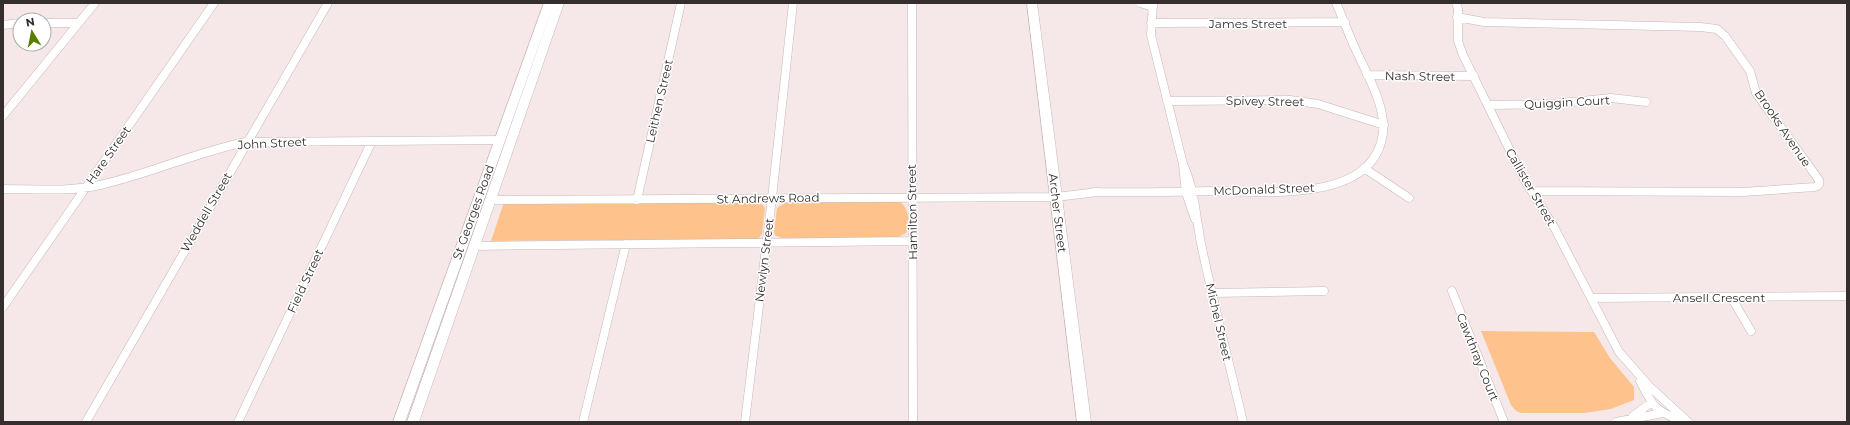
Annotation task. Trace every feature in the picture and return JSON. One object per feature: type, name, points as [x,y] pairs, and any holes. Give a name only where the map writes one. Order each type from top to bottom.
[{"type":"main road","name":"Archer Street","points":[[1032,3],[1052,195],[1087,422]]},
{"type":"street","points":[[3,116],[95,3]]},
{"type":"street","name":"Hare Street","points":[[3,307],[214,3]]},
{"type":"street","name":"Weddell Street","points":[[86,422],[246,142],[328,3]]},
{"type":"street","name":"Leithen Street","points":[[638,200],[681,3]]},
{"type":"street","name":"Newlyn Street","points":[[745,422],[772,198],[793,3]]},
{"type":"street","name":"Hamilton Street","points":[[912,3],[913,422]]},
{"type":"street","points":[[1140,3],[1153,5]]},
{"type":"street","name":"McDonald Street","points":[[1052,195],[1098,192],[1286,190],[1318,188],[1346,180],[1364,168],[1377,153],[1384,133],[1384,125],[1382,114],[1367,75],[1336,3]]},
{"type":"street","name":"Callister Street","points":[[1456,3],[1458,17],[1458,41],[1488,105],[1532,191],[1554,226],[1619,352],[1629,364],[1668,402],[1667,411]]},
{"type":"street","name":"St Georges Road","points":[[399,422],[481,191],[554,4]]},
{"type":"street","name":"Michel Street","points":[[1153,5],[1151,35],[1166,101],[1183,164],[1182,175],[1189,191],[1190,208],[1196,221],[1243,422]]},
{"type":"street","name":"Brooks Avenue","points":[[1458,17],[1484,22],[1700,27],[1717,29],[1725,36],[1750,71],[1756,93],[1820,180],[1820,185],[1815,187],[1743,192],[1532,191]]},
{"type":"street","name":"James Street","points":[[1151,23],[1345,22]]},
{"type":"street","points":[[52,23],[78,23]]},
{"type":"street","name":"St Georges Road","points":[[413,422],[512,140],[537,50]]},
{"type":"street","name":"Nash Street","points":[[1367,75],[1474,76]]},
{"type":"street","name":"Quiggin Court","points":[[1488,105],[1552,104],[1611,98],[1646,102]]},
{"type":"street","name":"Spivey Street","points":[[1166,101],[1290,100],[1318,104],[1384,125]]},
{"type":"street","points":[[500,140],[512,140]]},
{"type":"street","name":"John Street","points":[[3,189],[70,189],[103,184],[224,147],[246,142],[500,140]]},
{"type":"street","name":"Field Street","points":[[238,422],[372,141]]},
{"type":"street","points":[[1364,168],[1409,198]]},
{"type":"street","points":[[481,191],[492,196]]},
{"type":"street","name":"St Andrews Road","points":[[492,196],[638,200],[1052,195]]},
{"type":"street","points":[[461,246],[913,241]]},
{"type":"street","points":[[582,422],[626,244]]},
{"type":"street","points":[[1212,293],[1324,291]]},
{"type":"street","name":"Cawthray Court","points":[[1452,291],[1504,422]]},
{"type":"street","name":"Ansell Crescent","points":[[1591,298],[1847,296]]},
{"type":"street","points":[[1731,297],[1751,331]]},
{"type":"street","name":"Callister Street","points":[[1629,364],[1657,410],[1667,411],[1688,422]]},
{"type":"street","points":[[417,369],[432,369]]},
{"type":"street","points":[[1629,419],[1654,398],[1663,398]]},
{"type":"street","points":[[1616,422],[1667,411]]},
{"type":"street","name":"Callister Street","points":[[1667,411],[1684,422]]},
{"type":"shaded area","points":[[898,201],[902,203],[906,210],[908,215],[908,224],[906,233],[897,238],[785,239],[776,236],[774,233],[777,208],[786,202]]},
{"type":"shaded area","points":[[756,202],[763,205],[765,208],[762,234],[758,239],[491,241],[503,205],[506,204]]},
{"type":"shaded area","points":[[1481,331],[1594,332],[1610,358],[1634,387],[1634,400],[1611,409],[1584,413],[1521,413],[1516,411],[1511,405]]}]
